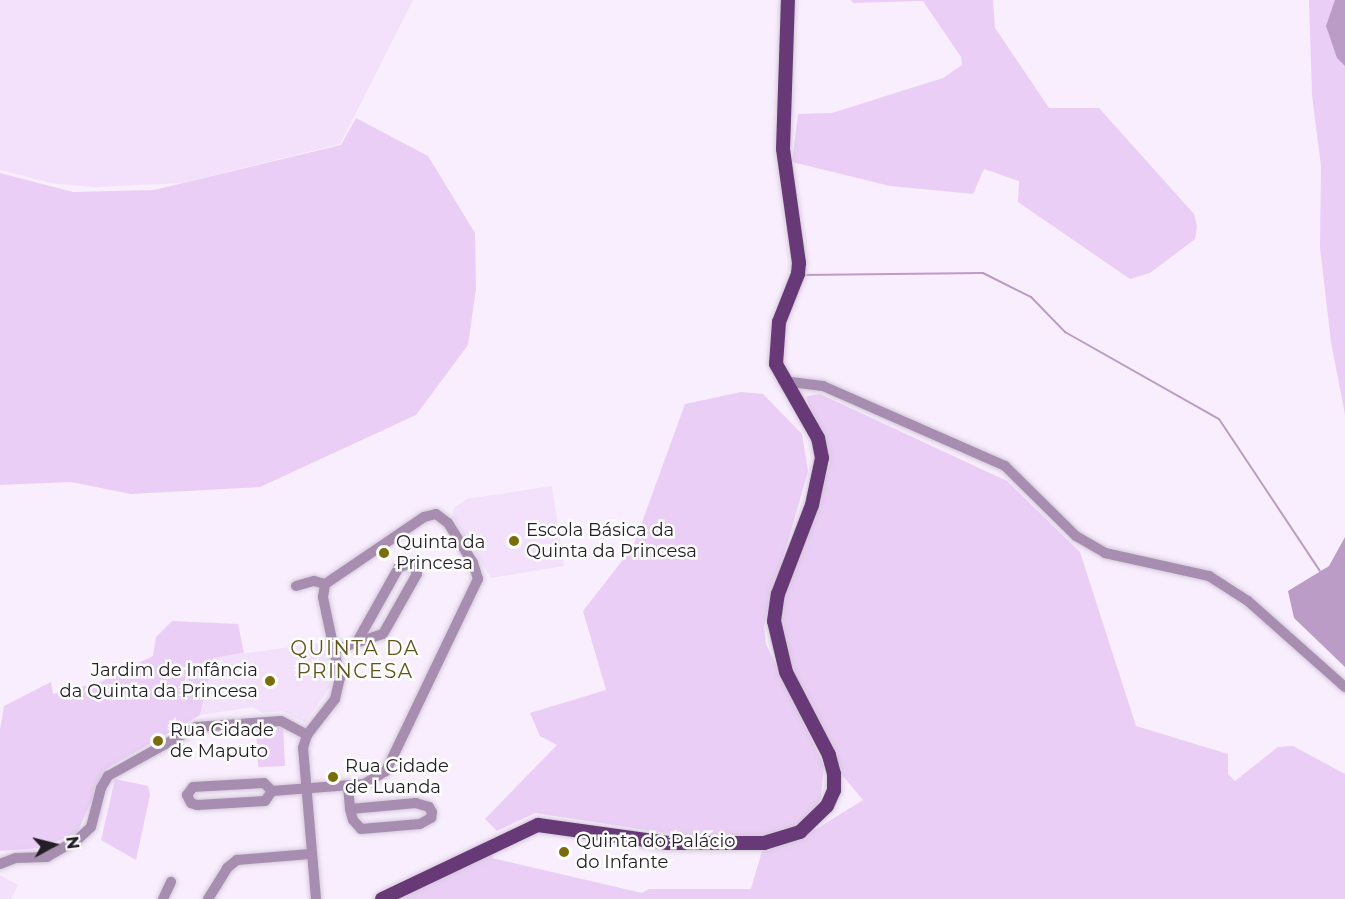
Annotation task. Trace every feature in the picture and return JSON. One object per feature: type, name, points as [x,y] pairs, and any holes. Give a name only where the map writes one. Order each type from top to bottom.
[{"type":"main road","points":[[382,899],[538,825],[668,843],[764,843],[785,840],[811,825],[827,806],[834,790],[828,755],[786,672],[776,637],[778,594],[812,505],[822,458],[818,438],[783,381],[776,364],[775,343],[798,263],[783,149],[788,0]]},
{"type":"street","points":[[783,381],[823,386],[1005,466],[1076,536],[1105,553],[1209,576],[1248,602],[1345,687]]},
{"type":"street","points":[[272,791],[265,801],[197,805],[191,803],[188,795],[193,787],[264,783],[272,791],[305,789],[348,786],[363,784],[386,771],[477,579],[473,562],[448,523],[436,514],[424,517],[325,584],[323,597],[337,649],[339,688],[307,735],[303,748],[305,789],[313,897]]},
{"type":"street","points":[[337,649],[358,640],[383,634],[417,574],[413,563],[399,567],[358,640]]},
{"type":"street","points":[[296,586],[314,581],[325,584]]},
{"type":"street","points":[[0,864],[16,858],[47,857],[77,840],[91,827],[101,788],[108,776],[189,730],[204,725],[281,721],[307,735]]},
{"type":"street","points":[[348,786],[350,809],[361,829],[420,824],[430,819],[432,812],[429,807],[416,803],[350,809]]},
{"type":"street","points":[[208,899],[227,868],[237,860],[310,854]]},
{"type":"street","points":[[163,899],[171,882]]},
{"type":"shaded area","points":[[0,0],[413,0],[340,144],[182,183],[97,187],[56,184],[0,170]]},
{"type":"shaded area","points":[[851,0],[993,0],[995,28],[1049,108],[1099,108],[1194,214],[1197,226],[1195,239],[1150,273],[1130,279],[1018,202],[1019,181],[984,169],[973,194],[890,186],[792,162],[798,114],[832,113],[943,78],[962,65],[961,57],[923,1],[853,3]]},
{"type":"shaded area","points":[[1309,0],[1345,0],[1345,415],[1331,342],[1320,248],[1321,166],[1312,95]]},
{"type":"shaded area","points":[[1335,0],[1345,0],[1345,66],[1337,58],[1326,26]]},
{"type":"shaded area","points":[[356,118],[428,156],[475,233],[476,289],[468,345],[416,415],[260,487],[131,494],[71,482],[0,485],[0,173],[73,192],[154,190],[341,145]]},
{"type":"shaded area","points":[[741,392],[763,394],[802,434],[808,471],[764,625],[766,644],[824,766],[820,806],[810,817],[784,833],[759,838],[679,835],[535,813],[497,831],[485,819],[557,745],[540,736],[530,713],[606,690],[583,611],[633,547],[685,404]]},
{"type":"shaded area","points":[[820,394],[1007,481],[1080,552],[1136,726],[1228,754],[1228,774],[1235,781],[1278,747],[1293,746],[1345,774],[1345,899],[394,899],[495,849],[492,858],[642,893],[649,889],[751,889],[762,851],[818,828],[863,800],[842,775],[796,681],[782,637],[781,608],[830,462],[807,400],[807,396]]},
{"type":"shaded area","name":"Escola Básica da Quinta da Princesa","points":[[552,486],[564,566],[491,578],[452,516],[454,508],[467,499]]},
{"type":"shaded area","points":[[1345,537],[1345,667],[1294,618],[1288,591],[1329,566]]},
{"type":"shaded area","points":[[172,621],[238,624],[244,653],[213,658],[200,715],[106,769],[77,833],[41,848],[0,851],[0,730],[4,706],[51,682],[53,694],[100,682],[153,656],[156,637]]},
{"type":"shaded area","name":"Jardim de Infância da Quinta da Princesa","points":[[325,642],[332,675],[330,687],[305,723],[282,711],[262,713],[253,707],[200,715],[213,658]]},
{"type":"shaded area","points":[[283,726],[285,766],[258,767],[256,727]]},
{"type":"shaded area","points":[[115,779],[148,786],[150,795],[136,860],[101,840]]},
{"type":"shaded area","points":[[0,875],[18,885],[11,899],[0,899]]},
{"type":"waterway","points":[[802,275],[983,273],[1031,297],[1065,332],[1219,419],[1320,571]]},
{"type":"place","name":"Escola Básica da Quinta da Princesa","points":[[514,541]]},
{"type":"place","name":"Quinta da Princesa","points":[[384,553]]},
{"type":"place","name":"Jardim de Infância da Quinta da Princesa","points":[[270,681]]},
{"type":"place","name":"Rua Cidade de Maputo","points":[[158,741]]},
{"type":"place","name":"Rua Cidade de Luanda","points":[[333,777]]},
{"type":"place","name":"Quinta do Palácio do Infante","points":[[564,852]]},
{"type":"district","name":"QUINTA DA PRINCESA","points":[[355,660]]}]
